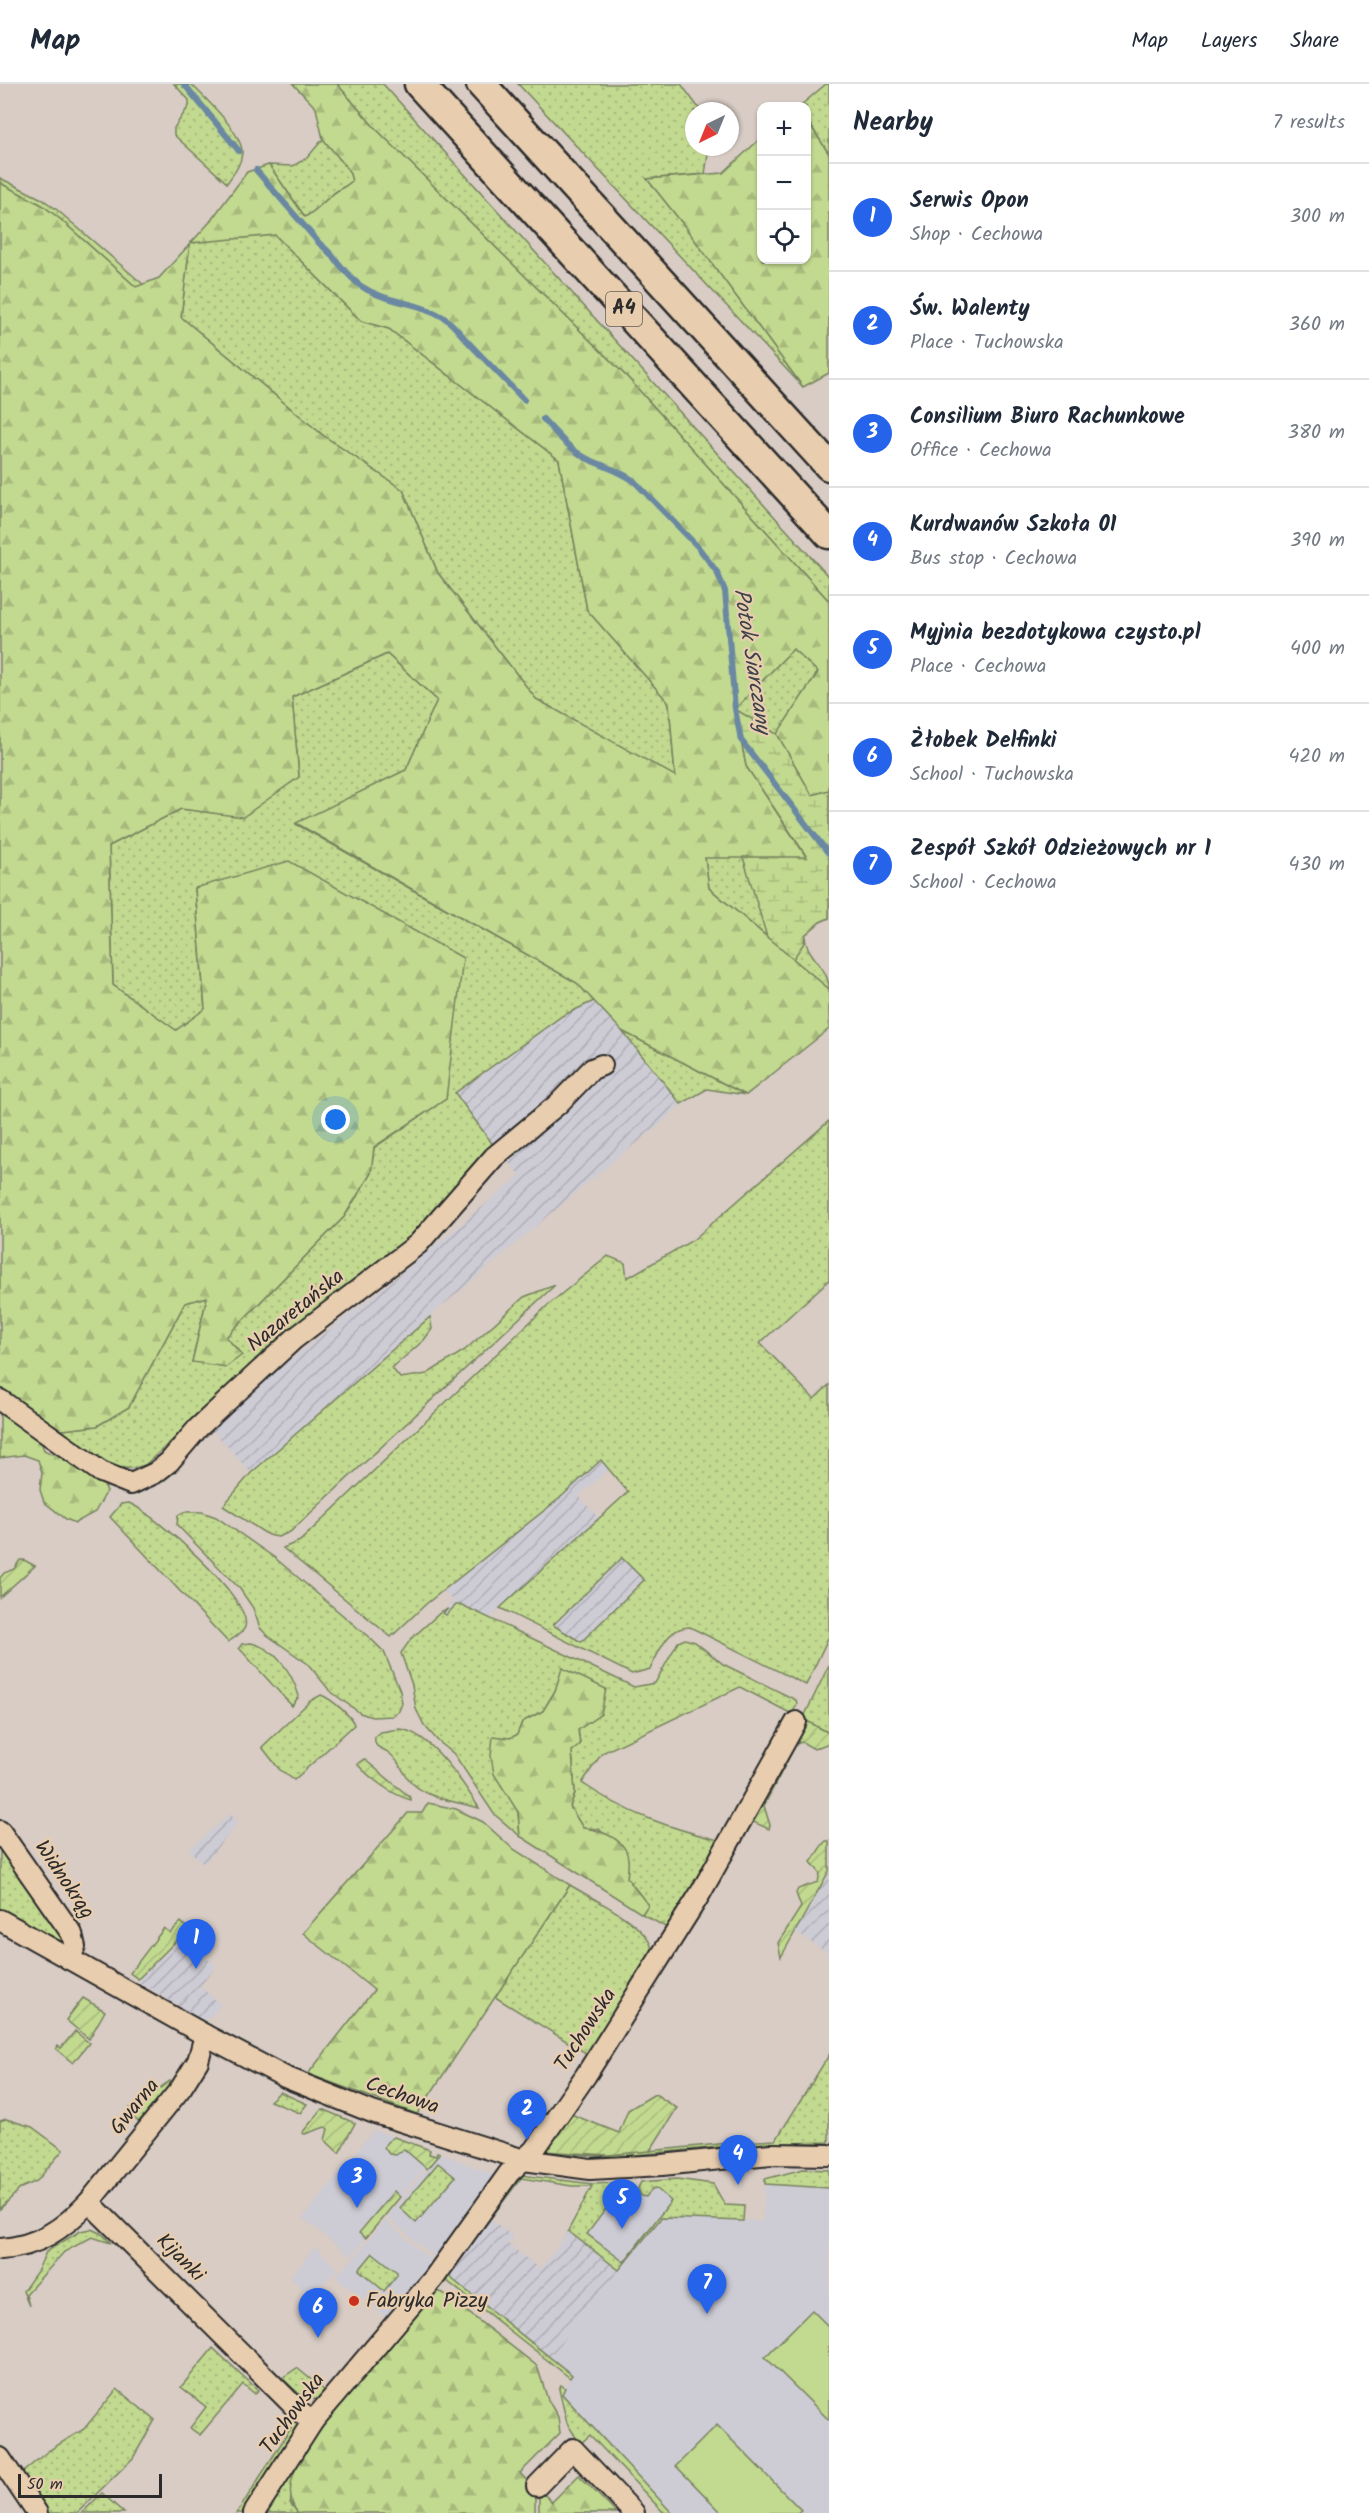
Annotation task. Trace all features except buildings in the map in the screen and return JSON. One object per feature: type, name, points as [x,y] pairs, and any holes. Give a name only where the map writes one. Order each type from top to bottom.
[{"type":"highway","name":"A4","points":[[419,84],[829,534]]},
{"type":"highway","name":"A4","points":[[481,84],[829,466]]},
{"type":"street","name":"Nazaretańska","points":[[0,1400],[101,1472],[131,1484],[155,1473],[169,1462],[198,1428],[294,1339],[418,1244],[494,1157],[558,1104],[592,1069],[602,1065]]},
{"type":"street","name":"Tuchowska","points":[[254,2513],[313,2421],[434,2278],[509,2173],[534,2150],[586,2075],[700,1894],[796,1722]]},
{"type":"street","name":"Widnokrąg","points":[[0,1831],[72,1934],[75,1947],[69,1959]]},
{"type":"street","name":"Cechowa","points":[[0,1920],[205,2036],[285,2077],[372,2112],[524,2160],[590,2169],[662,2165],[771,2154],[829,2155]]},
{"type":"street","name":"Gwarna","points":[[89,2202],[181,2088],[198,2061],[205,2036]]},
{"type":"street","points":[[0,2249],[35,2243],[46,2238],[74,2218],[89,2202]]},
{"type":"street","name":"Kijanki","points":[[89,2202],[299,2411],[313,2421]]},
{"type":"street","points":[[537,2486],[573,2449],[634,2513]]},
{"type":"street","points":[[0,2458],[38,2513]]},
{"type":"shaded area","points":[[594,1001],[622,1031],[681,1104],[658,1126],[600,1172],[404,1338],[251,1473],[210,1427],[277,1370],[371,1298],[520,1176],[494,1146],[455,1093],[562,1016]]},
{"type":"shaded area","points":[[601,1460],[609,1469],[579,1496],[599,1519],[488,1619],[462,1605],[456,1605],[446,1616],[443,1613],[453,1602],[444,1591],[560,1498]]},
{"type":"shaded area","points":[[622,1557],[644,1580],[580,1642],[552,1625]]},
{"type":"shaded area","points":[[230,1814],[238,1822],[204,1864],[189,1850]]},
{"type":"shaded area","points":[[829,1871],[829,1949],[827,1952],[795,1932]]},
{"type":"shaded area","points":[[182,1937],[216,1966],[200,1987],[221,2004],[209,2018],[202,2020],[138,1981]]},
{"type":"shaded area","points":[[374,2130],[394,2137],[387,2142],[404,2149],[425,2167],[400,2197],[394,2191],[360,2232],[366,2238],[351,2256],[303,2218]]},
{"type":"shaded area","points":[[440,2153],[495,2176],[495,2181],[436,2259],[387,2217]]},
{"type":"shaded area","points":[[765,2184],[829,2188],[829,2513],[672,2513],[561,2394],[572,2375],[550,2357],[619,2271],[568,2231],[593,2186],[655,2185],[675,2200],[662,2218],[763,2221]]},
{"type":"shaded area","points":[[491,2219],[513,2237],[508,2244],[541,2270],[568,2231],[619,2270],[550,2357],[447,2275]]},
{"type":"shaded area","points":[[385,2220],[433,2262],[421,2281],[388,2319],[335,2276],[354,2258]]},
{"type":"shaded area","points":[[315,2247],[338,2269],[310,2296],[290,2277]]},
{"type":"green space","points":[[174,84],[191,84],[222,116],[241,145],[242,153],[237,169],[227,183],[174,135],[174,128],[189,106],[189,100]]},
{"type":"green space","points":[[293,84],[337,84],[375,128],[628,378],[829,601],[829,790],[812,795],[777,734],[818,672],[793,649],[735,709],[746,766],[807,858],[705,858],[709,888],[829,989],[829,1029],[746,1095],[622,1031],[577,983],[296,823],[406,770],[437,700],[387,654],[292,697],[299,777],[243,817],[181,809],[109,846],[113,985],[176,1030],[205,1009],[195,888],[289,861],[463,958],[446,1099],[374,1147],[371,1173],[344,1217],[226,1337],[242,1355],[226,1367],[192,1362],[207,1297],[185,1303],[129,1407],[97,1426],[54,1431],[0,1387],[0,183],[42,205],[136,287],[159,278],[190,244],[181,317],[324,436],[403,490],[438,573],[536,699],[675,776],[669,703],[587,610],[559,460],[389,329],[361,321],[275,235],[191,243],[247,172],[269,165],[305,217],[352,181],[349,170],[323,139],[316,108]]},
{"type":"green space","points":[[337,84],[383,84],[829,577],[829,601],[628,378],[375,128]]},
{"type":"green space","points":[[518,84],[681,84],[694,102],[685,102],[685,156],[708,156],[705,174],[647,179],[683,224],[803,387]]},
{"type":"green space","points":[[829,84],[829,154],[811,126],[811,102],[805,102]]},
{"type":"green space","points":[[811,126],[829,154],[829,373],[803,387],[683,224],[647,179],[723,173],[757,142],[757,264],[811,264]]},
{"type":"green space","points":[[323,139],[349,170],[352,181],[305,217],[269,165],[293,166],[307,158]]},
{"type":"green space","points":[[0,178],[42,199],[56,209],[144,285],[136,287],[60,219],[42,205],[0,183]]},
{"type":"green space","points":[[275,235],[361,321],[389,329],[559,460],[587,610],[669,703],[675,777],[536,699],[438,573],[403,490],[324,436],[181,317],[190,242]]},
{"type":"green space","points":[[793,649],[818,672],[777,735],[812,795],[829,790],[829,918],[820,922],[805,935],[808,949],[825,974],[829,989],[709,888],[705,857],[807,857],[746,766],[735,709]]},
{"type":"green space","points":[[387,654],[437,700],[406,770],[296,824],[577,983],[594,1001],[562,1016],[455,1093],[494,1146],[411,1240],[297,1328],[286,1331],[241,1377],[145,1465],[120,1468],[108,1465],[86,1454],[54,1431],[97,1426],[129,1407],[185,1303],[207,1297],[192,1362],[242,1355],[226,1337],[344,1217],[371,1173],[374,1148],[446,1099],[195,889],[205,1010],[176,1031],[113,985],[109,846],[181,809],[243,816],[299,777],[292,697]]},
{"type":"green space","points":[[735,709],[777,734],[812,795],[829,790],[829,918],[820,922],[805,935],[804,943],[793,959],[767,937],[743,857],[807,857],[746,766]]},
{"type":"green space","points":[[622,1031],[746,1095],[707,1089],[681,1104]]},
{"type":"green space","points":[[829,1121],[829,1280],[760,1343],[814,1399],[829,1385],[829,1636],[806,1685],[690,1627],[675,1631],[665,1641],[650,1669],[632,1674],[500,1608],[628,1492],[601,1460],[560,1498],[426,1604],[391,1637],[283,1548],[300,1541],[548,1305],[608,1256],[625,1263],[627,1278],[693,1240]],"holes":[[[622,1558],[644,1580],[581,1642],[553,1625]]]},
{"type":"green space","points":[[555,1285],[290,1532],[278,1537],[268,1535],[223,1506],[251,1473],[430,1317],[432,1329],[424,1340],[392,1368],[400,1378],[427,1374],[465,1350],[524,1297]]},
{"type":"green space","points":[[0,1408],[39,1436],[44,1450],[51,1454],[63,1453],[103,1482],[107,1491],[95,1512],[75,1523],[66,1519],[44,1502],[40,1490],[42,1473],[38,1460],[24,1455],[0,1458]]},
{"type":"green space","points":[[129,1503],[159,1523],[219,1579],[244,1614],[245,1627],[240,1633],[228,1642],[110,1517],[121,1504]]},
{"type":"green space","points":[[185,1512],[202,1512],[216,1517],[275,1558],[371,1639],[384,1652],[400,1691],[402,1703],[399,1711],[392,1716],[372,1717],[360,1713],[330,1691],[308,1664],[267,1635],[260,1628],[253,1608],[240,1589],[177,1525],[178,1515]]},
{"type":"green space","points":[[20,1560],[35,1566],[0,1597],[0,1578],[4,1573],[14,1569]]},
{"type":"green space","points":[[456,1605],[462,1605],[634,1687],[655,1683],[678,1642],[685,1639],[695,1642],[723,1664],[796,1700],[797,1704],[792,1714],[740,1687],[602,1753],[582,1783],[632,1812],[685,1831],[722,1841],[669,1929],[642,1914],[648,1905],[627,1878],[628,1860],[599,1829],[583,1828],[570,1807],[575,1793],[572,1751],[580,1744],[578,1729],[601,1714],[563,1668],[555,1691],[543,1711],[522,1722],[517,1735],[510,1738],[507,1793],[518,1812],[520,1836],[494,1814],[454,1754],[424,1725],[416,1709],[412,1685],[401,1653],[411,1639],[442,1611],[448,1609],[443,1613],[446,1615]]},
{"type":"green space","points":[[251,1643],[276,1656],[288,1671],[299,1696],[292,1706],[239,1648],[242,1644]]},
{"type":"green space","points":[[829,1665],[829,1733],[803,1719]]},
{"type":"green space","points":[[562,1668],[606,1689],[601,1714],[578,1730],[580,1745],[572,1751],[575,1793],[570,1807],[583,1828],[606,1834],[617,1840],[625,1849],[628,1860],[627,1878],[648,1905],[642,1914],[520,1836],[518,1812],[494,1774],[491,1756],[493,1736],[510,1738],[517,1735],[522,1722],[543,1711],[555,1691]]},
{"type":"green space","points":[[321,1695],[350,1717],[354,1725],[294,1780],[279,1769],[262,1747],[310,1701]]},
{"type":"green space","points":[[803,1719],[829,1733],[829,1743],[814,1749],[802,1742],[796,1744],[764,1806],[770,1825],[769,1829],[751,1821]]},
{"type":"green space","points":[[399,1729],[411,1732],[434,1749],[465,1786],[479,1808],[426,1793],[412,1783],[393,1756],[375,1744],[375,1737],[381,1732]]},
{"type":"green space","points":[[364,1759],[411,1800],[382,1786],[369,1775],[357,1764]]},
{"type":"green space","points":[[428,1803],[456,1809],[483,1822],[512,1848],[570,1885],[417,2114],[308,2074],[374,1990],[303,1933],[408,1813],[422,1813]]},
{"type":"green space","points":[[0,1840],[46,1917],[63,1934],[61,1940],[57,1941],[0,1909]]},
{"type":"green space","points":[[826,1841],[829,1841],[829,1871],[781,1957],[778,1943],[801,1907],[796,1893],[798,1889],[818,1882],[820,1873],[811,1862]]},
{"type":"green space","points":[[570,1885],[632,1923],[650,1943],[653,1953],[589,2055],[495,1997]]},
{"type":"green space","points":[[181,1922],[188,1929],[138,1979],[130,1973],[164,1928],[170,1933]]},
{"type":"green space","points":[[83,1998],[105,2011],[89,2039],[66,2020]]},
{"type":"green space","points":[[75,2031],[89,2043],[73,2063],[56,2049],[58,2046],[61,2048]]},
{"type":"green space","points":[[829,2055],[829,2142],[745,2144],[741,2142],[776,2140]]},
{"type":"green space","points":[[170,2081],[174,2081],[139,2122],[129,2114],[130,2108],[141,2103]]},
{"type":"green space","points":[[280,2092],[307,2104],[300,2113],[270,2101]]},
{"type":"green space","points":[[655,2094],[677,2108],[650,2151],[608,2155],[542,2151],[568,2113],[619,2133],[628,2110]]},
{"type":"green space","points":[[322,2109],[355,2123],[339,2153],[325,2140],[328,2129],[325,2127],[302,2133]]},
{"type":"green space","points":[[6,2119],[32,2127],[63,2150],[37,2181],[21,2188],[0,2209],[0,2121]]},
{"type":"green space","points":[[394,2137],[430,2150],[429,2154],[436,2156],[437,2152],[440,2153],[427,2169],[404,2149],[396,2155],[389,2154],[384,2147]]},
{"type":"green space","points":[[730,2143],[728,2146],[615,2157],[543,2152],[608,2155]]},
{"type":"green space","points":[[438,2163],[455,2177],[416,2223],[400,2208]]},
{"type":"green space","points":[[803,2169],[829,2170],[829,2188],[765,2184],[765,2179]]},
{"type":"green space","points":[[520,2175],[593,2184],[616,2183],[619,2187],[618,2193],[587,2234],[624,2262],[671,2201],[656,2188],[652,2189],[646,2197],[641,2196],[638,2188],[641,2182],[677,2179],[713,2184],[725,2205],[744,2206],[743,2221],[661,2218],[619,2270],[568,2231],[592,2186],[572,2186],[521,2178],[470,2246],[469,2244]]},
{"type":"green space","points":[[394,2191],[400,2197],[366,2238],[359,2233]]},
{"type":"green space","points":[[91,2229],[102,2234],[111,2243],[92,2237],[64,2252],[26,2294],[29,2306],[23,2291],[38,2270],[46,2252],[80,2231]]},
{"type":"green space","points":[[373,2253],[397,2272],[384,2291],[359,2270]]},
{"type":"green space","points":[[459,2257],[461,2258],[447,2275],[572,2375],[570,2378],[447,2281],[445,2274]]},
{"type":"green space","points":[[432,2292],[443,2293],[537,2366],[548,2400],[558,2417],[560,2433],[520,2473],[535,2490],[535,2513],[298,2513],[292,2503],[290,2491],[296,2467],[302,2455],[323,2423]]},
{"type":"green space","points":[[812,2310],[829,2327],[829,2420],[765,2357]]},
{"type":"green space","points":[[213,2348],[258,2390],[255,2394],[243,2384],[200,2435],[190,2428],[206,2407],[181,2387]]},
{"type":"green space","points":[[297,2368],[325,2391],[317,2399],[306,2400],[282,2378]]},
{"type":"green space","points":[[561,2385],[565,2388],[562,2394],[672,2513],[664,2513],[590,2435],[580,2444],[567,2423],[559,2389]]},
{"type":"green space","points":[[117,2389],[155,2420],[133,2458],[77,2513],[47,2513],[20,2474],[22,2470],[23,2472],[48,2451],[84,2429]]},
{"type":"green space","points":[[297,2420],[299,2427],[246,2513],[237,2513],[291,2428],[290,2422]]},
{"type":"green space","points":[[717,2425],[801,2510],[797,2513],[722,2513],[676,2466]]},
{"type":"green space","points":[[308,2446],[290,2503],[298,2513],[265,2513]]},
{"type":"green space","points":[[579,2475],[616,2513],[539,2513],[539,2493],[542,2492],[552,2502]]},
{"type":"green space","points":[[102,2493],[124,2513],[82,2513]]},
{"type":"waterway","name":"Potok Siarczany","points":[[184,84],[239,151]]},
{"type":"waterway","name":"Potok Siarczany","points":[[256,170],[355,281],[371,292],[423,308],[447,320],[524,400]]},
{"type":"waterway","name":"Potok Siarczany","points":[[543,419],[574,450],[634,481],[698,547],[717,572],[725,591],[735,709],[741,740],[829,854]]},
{"type":"place","name":"Serwis Opon","points":[[196,1969]]},
{"type":"place","name":"Św. Walenty","points":[[527,2140]]},
{"type":"place","name":"Kurdwanów Szkoła 01","points":[[738,2185]]},
{"type":"place","name":"Consilium Biuro Rachunkowe","points":[[357,2208]]},
{"type":"place","name":"Myjnia bezdotykowa czysto.pl","points":[[622,2229]]},
{"type":"place","name":"Fabryka Pizzy","points":[[354,2301]]},
{"type":"place","name":"Zespół Szkół Odzieżowych nr 1","points":[[707,2314]]},
{"type":"place","name":"Żłobek Delfinki","points":[[318,2338]]}]
